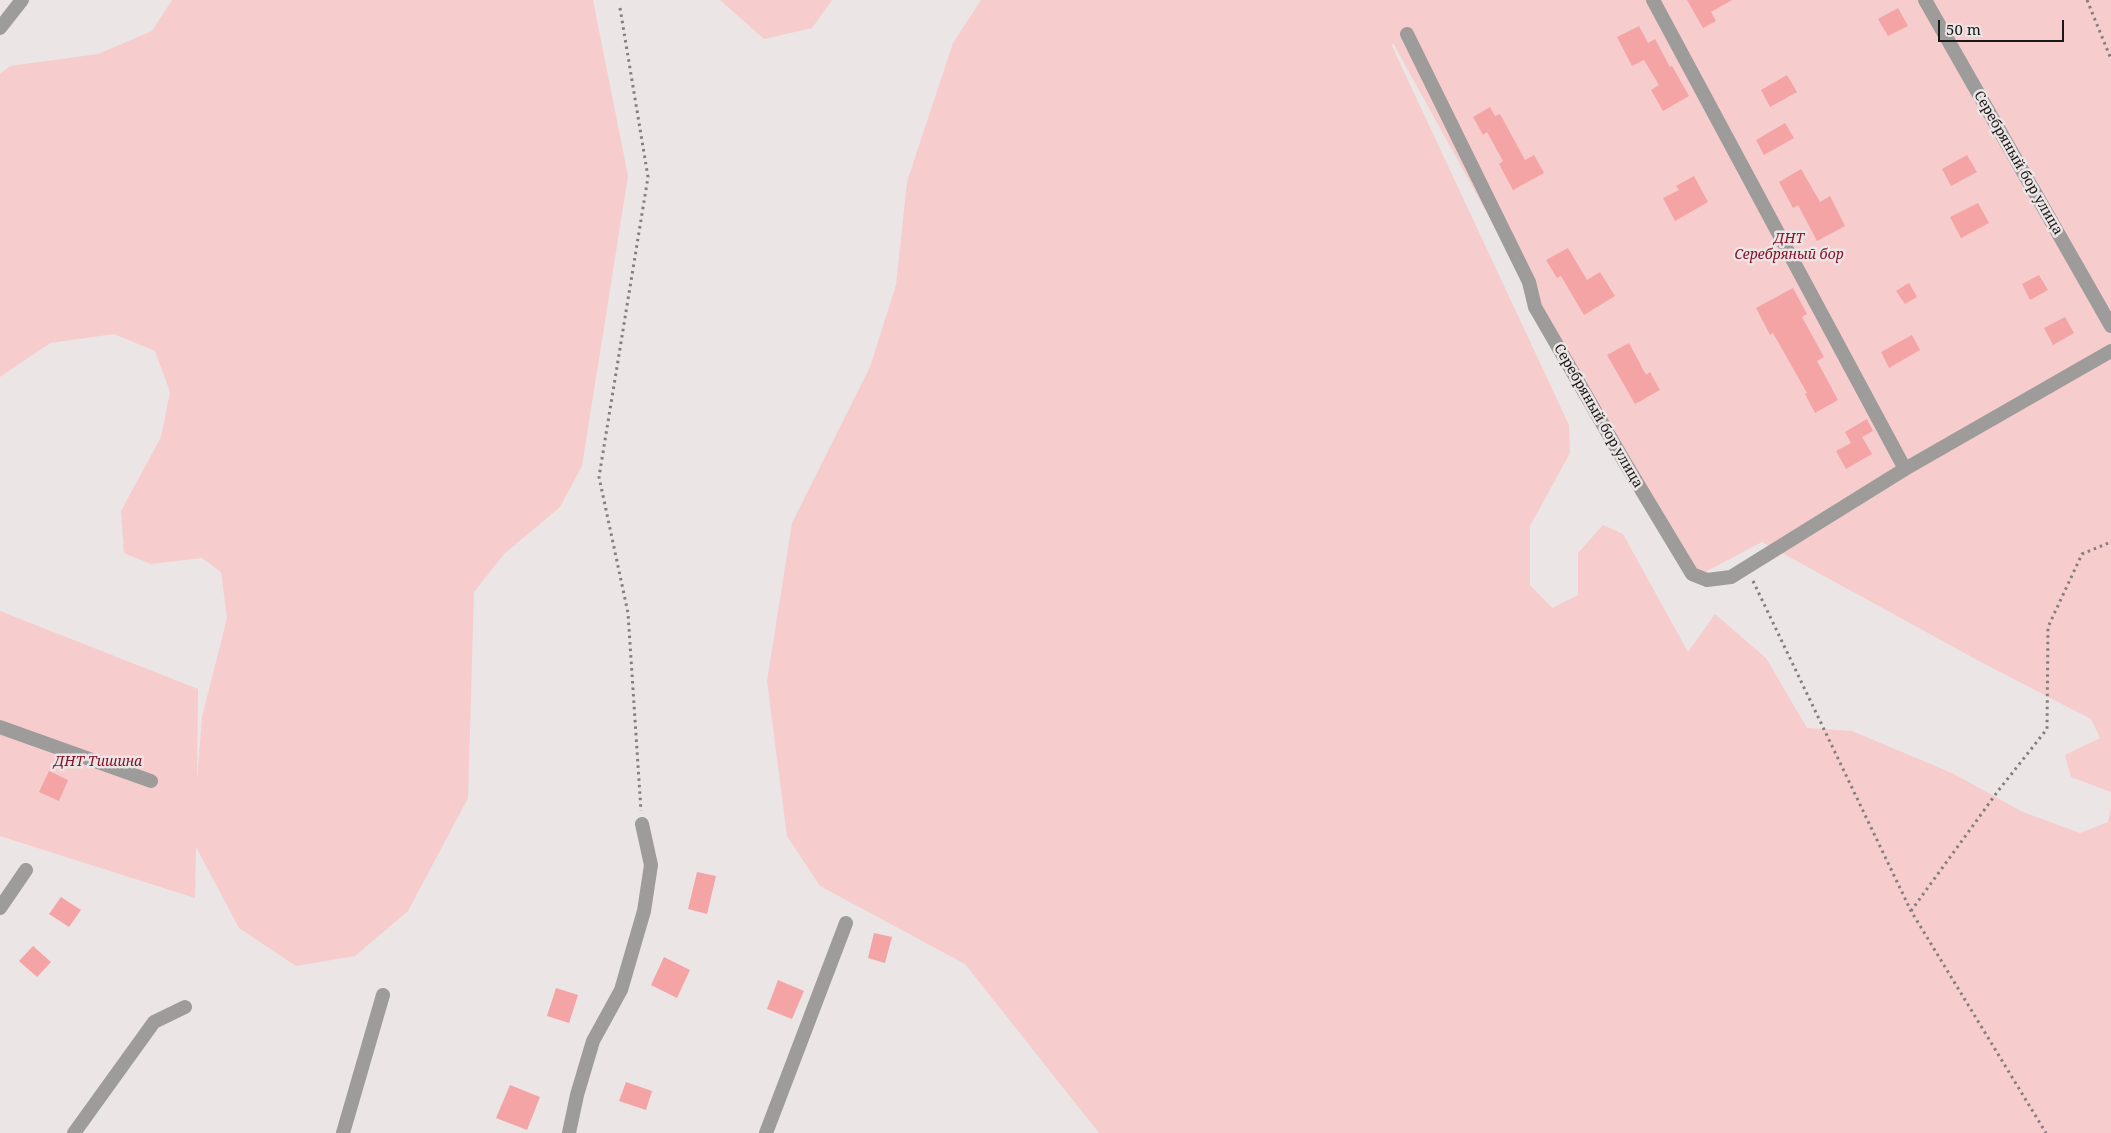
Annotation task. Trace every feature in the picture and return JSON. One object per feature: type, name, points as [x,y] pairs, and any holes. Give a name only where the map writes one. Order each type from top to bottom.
[{"type":"street","points":[[0,28],[22,0]]},
{"type":"street","points":[[1653,0],[1905,469]]},
{"type":"street","name":"Серебряный бор улица","points":[[1925,0],[2111,326]]},
{"type":"street","name":"Серебряный бор улица","points":[[1406,34],[1529,282],[1535,307],[1692,574],[1707,580],[1731,577],[1747,569],[1905,469],[2111,351]]},
{"type":"street","points":[[0,727],[151,781]]},
{"type":"street","points":[[569,1133],[593,1041],[621,990],[644,912],[651,866],[642,824]]},
{"type":"street","points":[[0,908],[26,870]]},
{"type":"street","points":[[766,1133],[846,923]]},
{"type":"street","points":[[344,1133],[383,995]]},
{"type":"street","points":[[74,1133],[154,1022],[185,1007]]},
{"type":"path","points":[[2088,0],[2111,60]]},
{"type":"path","points":[[620,8],[648,177],[599,477],[628,613],[642,824]]},
{"type":"path","points":[[1911,911],[1998,791],[2047,729],[2048,627],[2082,554],[2111,542]]},
{"type":"path","points":[[1747,569],[1911,911],[2046,1133]]},
{"type":"green space","name":"ДНТ Тишина","points":[[172,0],[593,0],[628,176],[582,466],[560,507],[504,554],[474,592],[468,798],[408,911],[355,956],[296,966],[239,928],[196,847],[195,898],[0,836],[0,611],[198,689],[197,781],[202,717],[227,618],[221,572],[202,558],[151,564],[124,553],[121,511],[161,437],[170,392],[155,351],[114,334],[50,343],[0,377],[0,74],[10,66],[98,54],[152,31]]},
{"type":"green space","points":[[720,0],[832,0],[812,28],[764,39]]},
{"type":"green space","name":"ДНТ Серебряный бор","points":[[981,0],[2111,0],[2111,792],[2071,777],[2065,755],[2100,738],[2091,719],[1979,661],[1762,542],[1690,580],[1393,43],[1392,46],[1569,425],[1570,453],[1530,526],[1530,585],[1552,608],[1578,595],[1578,553],[1603,525],[1623,534],[1688,652],[1715,614],[1766,658],[1807,728],[1852,731],[1952,773],[2023,812],[2080,833],[2108,822],[2111,807],[2111,1133],[1099,1133],[965,964],[820,886],[787,836],[767,681],[792,523],[870,367],[896,285],[907,182],[953,43]]},
{"type":"building","points":[[1687,0],[1732,0],[1711,12],[1716,21],[1703,28]]},
{"type":"building","points":[[1898,8],[1908,26],[1888,36],[1878,19]]},
{"type":"building","points":[[1639,26],[1648,43],[1655,39],[1689,96],[1663,111],[1651,90],[1659,85],[1644,60],[1632,66],[1617,37]]},
{"type":"building","points":[[1787,75],[1797,92],[1770,107],[1761,90]]},
{"type":"building","points":[[1490,107],[1495,116],[1500,114],[1525,160],[1534,155],[1544,173],[1513,190],[1499,164],[1503,161],[1487,132],[1483,135],[1473,117]]},
{"type":"building","points":[[1785,123],[1794,138],[1764,155],[1756,140]]},
{"type":"building","points":[[1967,155],[1977,172],[1951,186],[1942,169]]},
{"type":"building","points":[[1801,169],[1820,202],[1830,196],[1845,226],[1817,241],[1798,205],[1793,208],[1779,182]]},
{"type":"building","points":[[1694,176],[1708,202],[1675,221],[1663,198],[1679,190],[1676,186]]},
{"type":"building","points":[[1978,203],[1989,223],[1961,238],[1950,217]]},
{"type":"building","points":[[1568,248],[1587,280],[1600,272],[1615,296],[1584,315],[1561,276],[1557,278],[1546,260]]},
{"type":"building","points":[[2039,275],[2048,290],[2030,300],[2022,284]]},
{"type":"building","points":[[1909,283],[1917,297],[1905,304],[1896,291]]},
{"type":"building","points":[[1793,288],[1807,314],[1802,317],[1824,357],[1817,361],[1838,400],[1815,413],[1805,394],[1807,393],[1773,333],[1770,335],[1756,308]]},
{"type":"building","points":[[2065,317],[2074,333],[2053,345],[2044,328]]},
{"type":"building","points":[[1912,335],[1920,350],[1889,368],[1881,352]]},
{"type":"building","points":[[1629,343],[1646,375],[1650,372],[1660,390],[1635,404],[1607,355]]},
{"type":"building","points":[[1867,419],[1873,431],[1862,437],[1872,454],[1846,469],[1836,451],[1851,443],[1845,432]]},
{"type":"building","points":[[49,771],[68,780],[59,801],[39,792]]},
{"type":"building","points":[[697,872],[716,876],[707,914],[688,909]]},
{"type":"building","points":[[61,897],[81,910],[69,927],[49,914]]},
{"type":"building","points":[[874,933],[892,937],[885,963],[868,958]]},
{"type":"building","points":[[33,946],[51,962],[37,977],[19,961]]},
{"type":"building","points":[[664,957],[690,970],[677,998],[651,985]]},
{"type":"building","points":[[778,980],[804,991],[792,1019],[767,1009]]},
{"type":"building","points":[[556,988],[578,995],[569,1023],[547,1016]]},
{"type":"building","points":[[626,1082],[652,1091],[646,1110],[619,1101]]},
{"type":"building","points":[[510,1085],[540,1097],[527,1130],[496,1118]]}]
